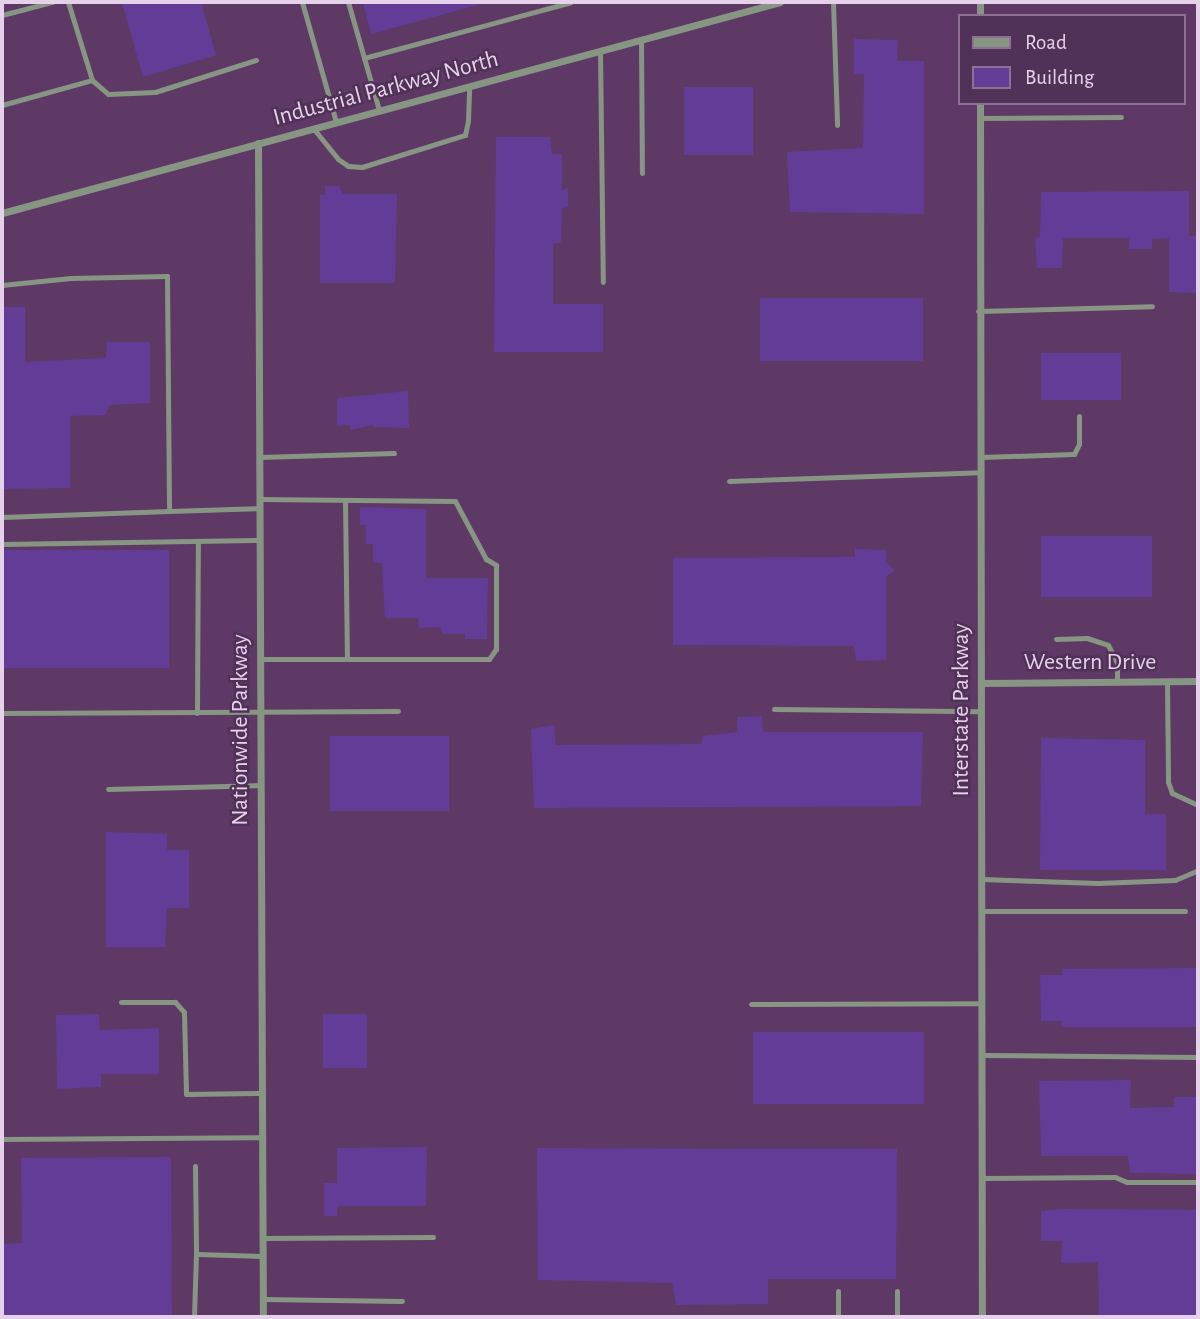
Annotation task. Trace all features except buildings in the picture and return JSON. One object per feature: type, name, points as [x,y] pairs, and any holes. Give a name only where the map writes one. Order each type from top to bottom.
[{"type":"street","name":"Industrial Parkway North","points":[[2,213],[776,2]]},
{"type":"street","name":"Interstate Parkway","points":[[980,105],[978,311],[982,683],[982,1317]]},
{"type":"street","name":"Nationwide Parkway","points":[[258,144],[262,1317]]},
{"type":"street","name":"Western Drive","points":[[982,683],[1198,681]]},
{"type":"lane","points":[[2,15],[52,2]]},
{"type":"lane","points":[[68,2],[92,80],[108,94],[155,92],[256,60]]},
{"type":"lane","points":[[302,2],[336,122]]},
{"type":"lane","points":[[348,2],[379,110]]},
{"type":"lane","points":[[364,58],[571,2]]},
{"type":"lane","points":[[833,2],[837,125]]},
{"type":"lane","points":[[641,39],[642,173]]},
{"type":"lane","points":[[600,50],[603,282]]},
{"type":"lane","points":[[2,106],[92,80]]},
{"type":"lane","points":[[313,128],[338,159],[348,166],[362,167],[464,135],[468,121],[468,86]]},
{"type":"lane","points":[[980,118],[1121,117]]},
{"type":"lane","points":[[2,285],[71,278],[167,276],[169,511]]},
{"type":"lane","points":[[978,311],[1152,306]]},
{"type":"lane","points":[[981,457],[1074,454],[1079,444],[1079,416]]},
{"type":"lane","points":[[259,457],[394,453]]},
{"type":"lane","points":[[729,481],[981,472]]},
{"type":"lane","points":[[260,499],[455,501],[486,559],[496,565],[496,649],[489,659],[260,659]]},
{"type":"lane","points":[[345,500],[347,659]]},
{"type":"lane","points":[[2,517],[260,508]]},
{"type":"lane","points":[[2,544],[260,540]]},
{"type":"lane","points":[[197,713],[198,543]]},
{"type":"lane","points":[[1056,639],[1087,638],[1108,645],[1117,663],[1117,681]]},
{"type":"lane","points":[[1167,681],[1168,782],[1172,793],[1198,805]]},
{"type":"lane","points":[[774,709],[982,710]]},
{"type":"lane","points":[[2,713],[398,711]]},
{"type":"lane","points":[[108,789],[261,785]]},
{"type":"lane","points":[[982,879],[1124,882],[1175,880],[1198,870]]},
{"type":"lane","points":[[981,911],[1185,911]]},
{"type":"lane","points":[[121,1002],[175,1002],[184,1012],[186,1094],[262,1093]]},
{"type":"lane","points":[[751,1004],[982,1003]]},
{"type":"lane","points":[[982,1055],[1198,1057]]},
{"type":"lane","points":[[2,1139],[262,1137]]},
{"type":"lane","points":[[194,1317],[195,1166]]},
{"type":"lane","points":[[982,1178],[1115,1177],[1127,1182],[1198,1182]]},
{"type":"lane","points":[[262,1238],[433,1237]]},
{"type":"lane","points":[[196,1254],[262,1256]]},
{"type":"lane","points":[[838,1291],[838,1317]]},
{"type":"lane","points":[[897,1291],[897,1317]]},
{"type":"lane","points":[[262,1299],[402,1301]]},
{"type":"shaded area","points":[[2,2],[1198,2],[1198,1317],[2,1317]]}]
